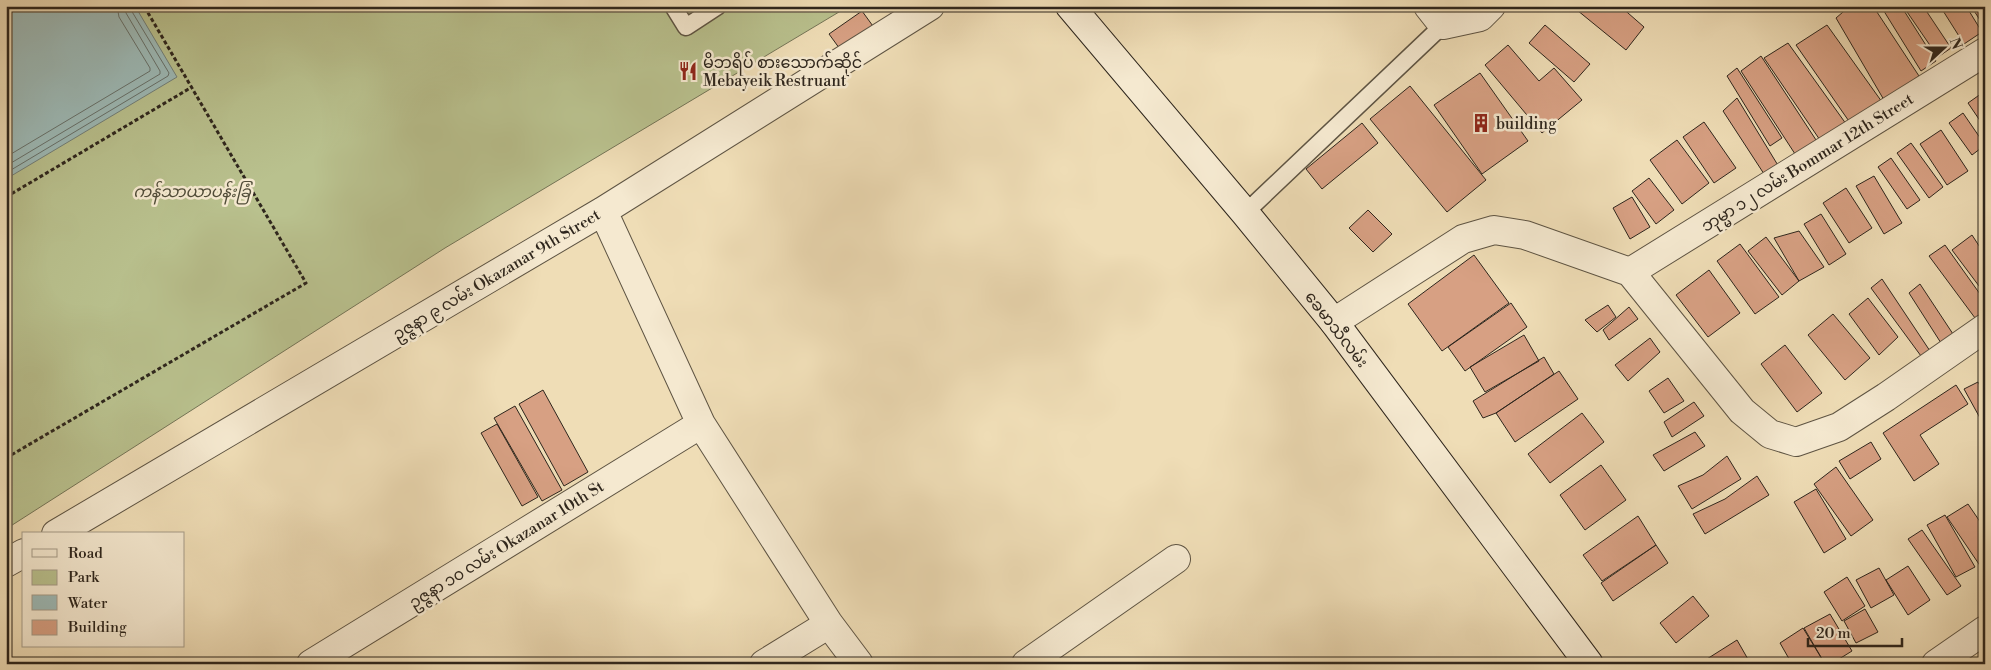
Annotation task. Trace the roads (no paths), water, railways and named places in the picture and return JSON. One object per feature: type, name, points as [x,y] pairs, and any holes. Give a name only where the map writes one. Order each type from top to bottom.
[{"type":"street","name":"ဥဇ္ဇနာ ၉ လမ်း Okazanar 9th Street","points":[[59,532],[603,211],[930,6]]},
{"type":"street","name":"ခေမာသီလမ်း","points":[[1070,6],[1334,322],[1589,664]]},
{"type":"street","points":[[1435,16],[1485,11]]},
{"type":"street","name":"ဘုမ္မာ ၁၂ လမ်း Bommar 12th Street","points":[[1630,272],[1985,52]]},
{"type":"street","points":[[603,211],[701,424],[829,624],[859,664]]},
{"type":"street","points":[[1334,322],[1463,239],[1494,230],[1525,235],[1630,272],[1742,411],[1770,434],[1796,442],[1839,426],[1886,397],[1985,328]]},
{"type":"street","name":"ဥဇ္ဇနာ ၁၀ လမ်း Okazanar 10th St","points":[[311,664],[701,424]]},
{"type":"street","points":[[6,563],[22,554]]},
{"type":"street","points":[[1026,664],[1176,559]]},
{"type":"street","points":[[764,664],[829,624]]},
{"type":"street","points":[[1936,664],[1985,630]]},
{"type":"lane","points":[[673,6],[686,27],[718,6]]},
{"type":"lane","points":[[1245,214],[1435,16]]},
{"type":"water","points":[[6,6],[135,6],[177,77],[6,179]]},
{"type":"place","name":"မိဘရိပ် စားသောက်ဆိုင် Mebayeik Restruant","points":[[688,71]]},
{"type":"place","name":"building","points":[[1481,123]]},
{"type":"park label","name":"ကန်သာယာပန်းခြံ","points":[[192,191]]}]
